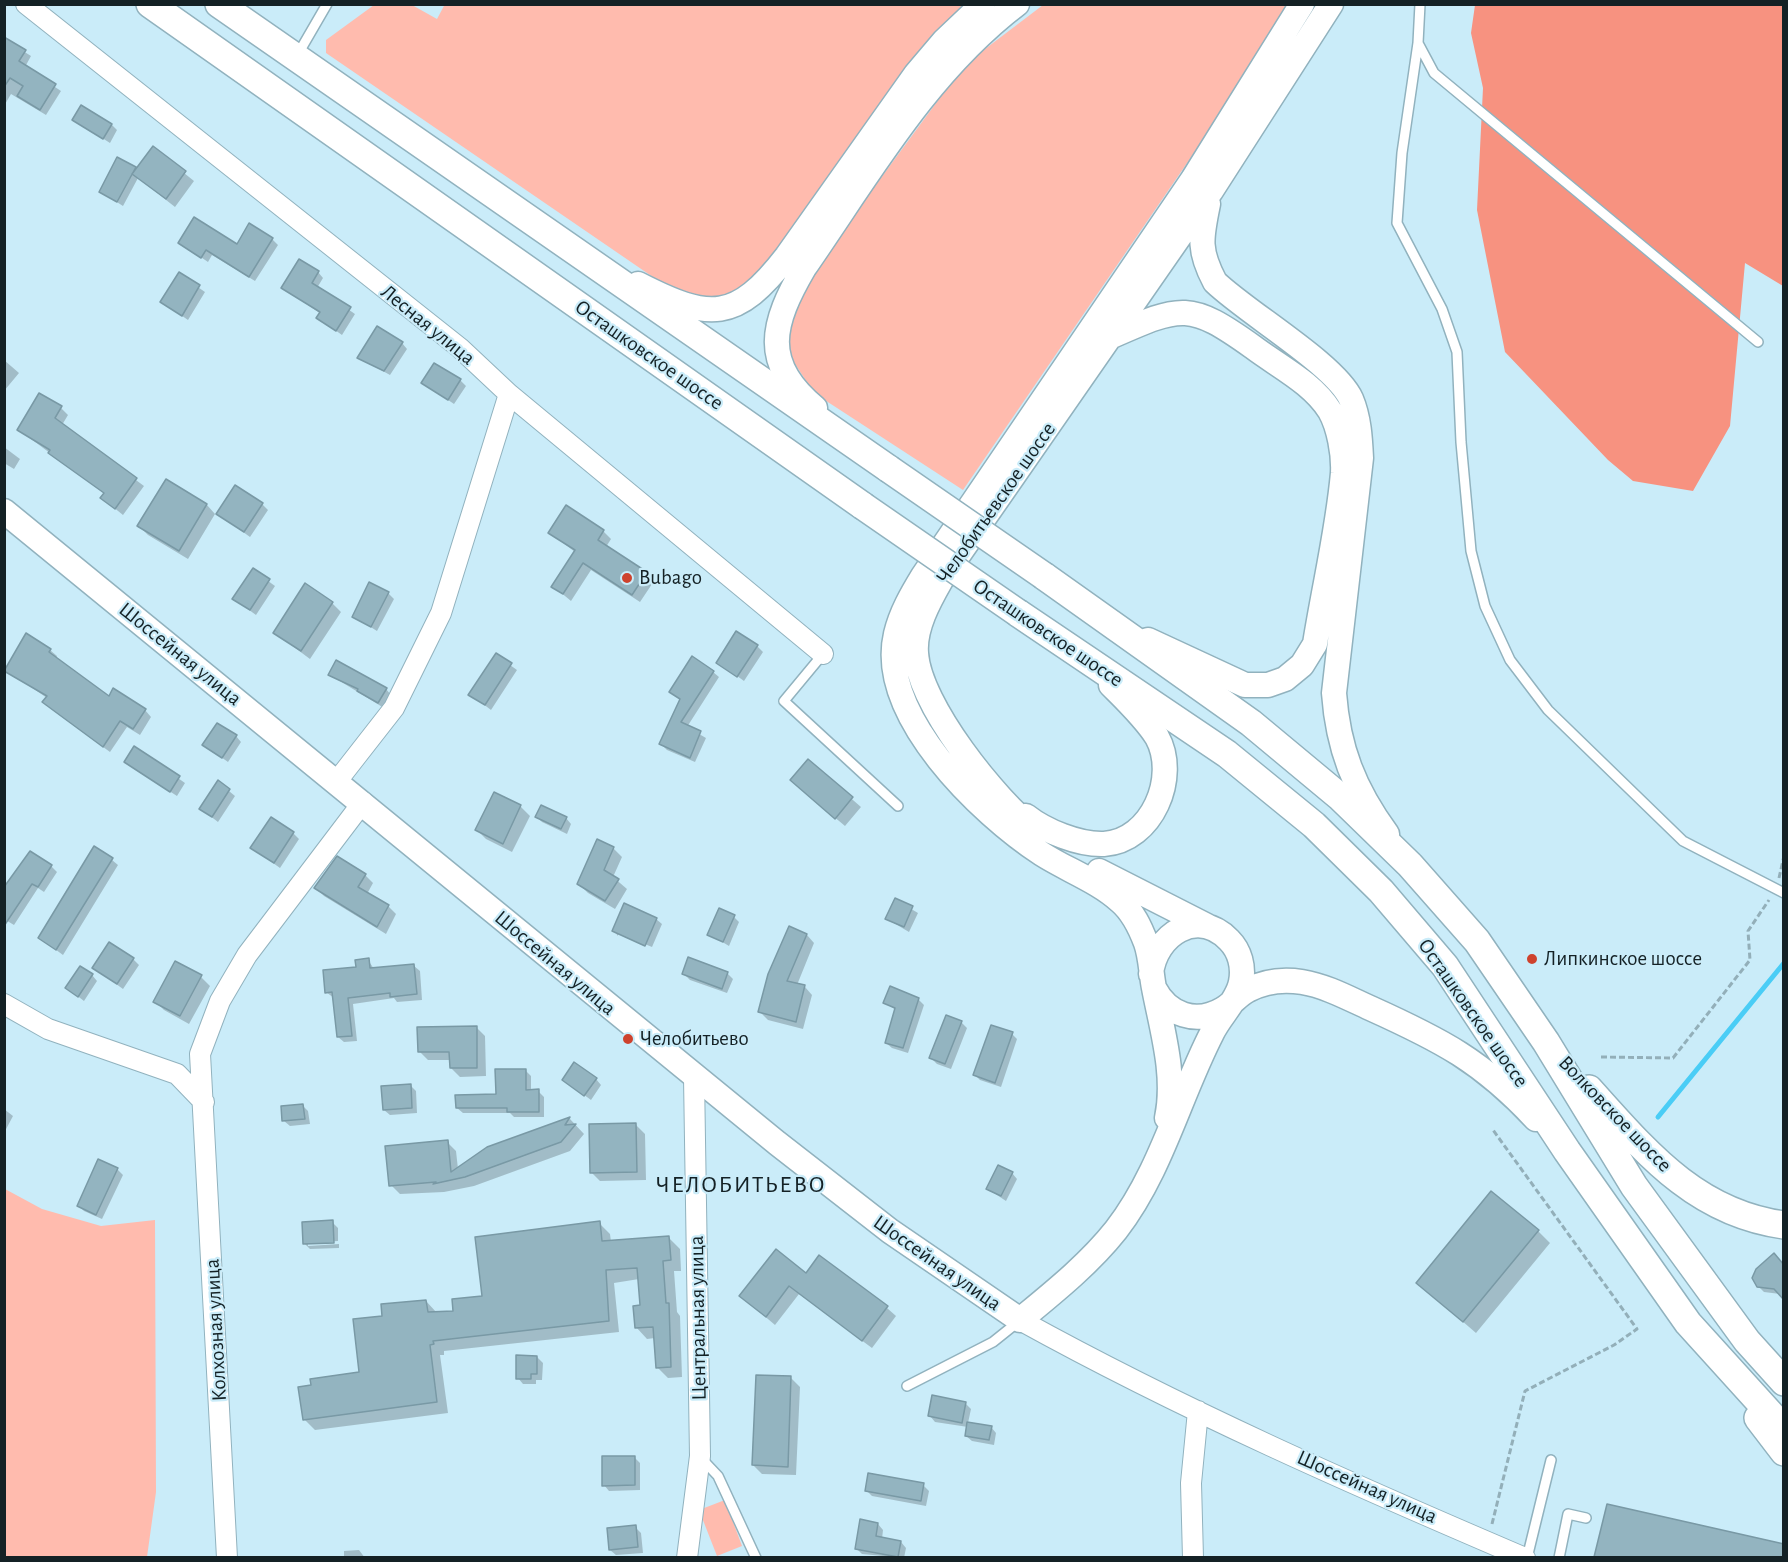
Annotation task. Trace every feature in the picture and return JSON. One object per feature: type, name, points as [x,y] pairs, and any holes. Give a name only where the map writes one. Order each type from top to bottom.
[{"type":"main road","name":"Осташковское шоссе","points":[[150,4],[863,506],[1227,754],[1314,825],[1381,891],[1445,966],[1567,1151],[1688,1323],[1784,1429]]},
{"type":"main road","name":"Осташковское шоссе","points":[[219,4],[1097,613],[1251,723],[1340,797],[1410,865],[1477,941],[1546,1042],[1634,1186],[1747,1341],[1784,1382]]},
{"type":"main road","name":"Волковское шоссе","points":[[1546,1042],[1658,1165],[1722,1208],[1758,1222],[1784,1225]]},
{"type":"main road","points":[[1688,1323],[1784,1452]]},
{"type":"street","name":"Лесная улица","points":[[26,4],[460,348],[510,394],[823,654]]},
{"type":"street","points":[[573,250],[676,303],[704,310],[725,309],[747,299],[766,283],[787,256],[916,74],[944,41],[983,4]]},
{"type":"street","points":[[889,469],[805,400],[789,382],[779,361],[774,339],[778,319],[804,268],[932,87],[975,39],[1017,4]]},
{"type":"street","name":"Челобитьевское шоссе","points":[[1148,1177],[1165,1129],[1170,1092],[1168,1057],[1147,945],[1136,919],[1120,900],[1011,832],[953,776],[926,741],[899,686],[894,661],[895,634],[904,609],[922,576],[1186,189],[1302,4]]},
{"type":"street","name":"Челобитьевское шоссе","points":[[1020,1320],[1072,1277],[1103,1245],[1127,1214],[1148,1177],[1211,1034],[1241,982],[1240,958],[1236,948],[1220,933],[1060,849],[1012,811],[982,776],[944,720],[919,671],[916,652],[920,626],[930,599],[941,580],[1211,191],[1331,4]]},
{"type":"street","points":[[1211,191],[1202,236],[1204,261],[1215,282],[1232,298],[1331,374],[1350,398],[1359,426],[1361,458],[1334,693],[1336,727],[1344,758],[1359,788],[1410,865]]},
{"type":"street","points":[[1097,613],[1155,644],[1245,685],[1268,685],[1286,679],[1302,665],[1315,644],[1343,471],[1339,437],[1330,411],[1314,391],[1220,324],[1195,314],[1176,312],[1158,316],[1112,336]]},
{"type":"street","points":[[337,782],[394,708],[441,614],[510,394]]},
{"type":"street","name":"Шоссейная улица","points":[[4,511],[363,802],[694,1077],[890,1231],[1020,1320],[1101,1365],[1198,1411],[1526,1557]]},
{"type":"street","points":[[982,776],[1033,822],[1075,839],[1103,844],[1123,839],[1142,826],[1158,805],[1165,783],[1164,758],[1157,738],[1118,691],[1066,646]]},
{"type":"street","name":"Колхозная улица","points":[[227,1557],[200,1054],[220,1001],[247,955],[363,802]]},
{"type":"street","points":[[1220,933],[1197,926],[1176,931],[1157,950],[1152,981],[1167,1007],[1186,1016],[1211,1015],[1246,990],[1262,984],[1281,981],[1303,982],[1350,999],[1440,1040],[1478,1064],[1511,1092],[1567,1151]]},
{"type":"street","points":[[4,1004],[48,1029],[177,1074],[204,1102]]},
{"type":"street","points":[[177,1074],[200,1054]]},
{"type":"street","name":"Центральная улица","points":[[687,1557],[700,1456],[694,1077]]},
{"type":"street","points":[[1193,1557],[1191,1483],[1198,1411]]},
{"type":"lane","points":[[296,57],[327,4]]},
{"type":"lane","points":[[1420,4],[1418,43],[1402,153],[1397,223],[1442,309],[1457,352],[1461,442],[1472,551],[1485,606],[1510,660],[1548,710],[1683,841],[1780,891]]},
{"type":"lane","points":[[1418,43],[1434,74],[1758,342]]},
{"type":"lane","points":[[823,654],[784,701],[898,806]]},
{"type":"lane","points":[[907,1386],[986,1346],[1020,1320]]},
{"type":"lane","points":[[700,1456],[718,1476],[756,1557]]},
{"type":"lane","points":[[1526,1557],[1551,1460]]},
{"type":"lane","points":[[1559,1557],[1568,1514],[1586,1518]]},
{"type":"path","points":[[1600,1057],[1672,1058],[1750,960],[1748,932],[1780,891],[1784,856]]},
{"type":"path","points":[[1488,1542],[1525,1391],[1614,1345],[1637,1329],[1493,1130]]},
{"type":"shaded area","points":[[445,4],[973,5],[782,250],[732,297],[703,301],[666,286],[326,53],[326,40],[374,5],[412,5],[437,19]]},
{"type":"shaded area","points":[[1043,5],[1288,5],[1233,96],[963,490],[814,393],[791,358],[786,327],[805,281],[964,65]]},
{"type":"shaded area","points":[[1475,5],[1783,5],[1783,286],[1745,263],[1730,426],[1693,491],[1633,481],[1608,460],[1505,352],[1477,210],[1483,88],[1471,33]]},
{"type":"shaded area","points":[[5,1189],[42,1209],[101,1226],[155,1220],[156,1492],[147,1557],[5,1557]]},
{"type":"shaded area","points":[[725,1500],[742,1546],[717,1556],[699,1510]]},
{"type":"building","points":[[4,37],[26,50],[19,61],[56,84],[40,110],[17,96],[23,86],[10,78],[4,87]]},
{"type":"building","points":[[81,105],[112,124],[103,139],[72,120]]},
{"type":"building","points":[[153,146],[186,171],[166,199],[132,174]]},
{"type":"building","points":[[117,157],[136,167],[117,202],[99,192]]},
{"type":"building","points":[[194,217],[237,244],[249,223],[273,238],[249,277],[206,250],[201,258],[178,243]]},
{"type":"building","points":[[299,259],[319,271],[312,283],[351,307],[336,331],[316,318],[320,312],[281,288]]},
{"type":"building","points":[[179,272],[200,285],[182,316],[160,302]]},
{"type":"building","points":[[377,326],[403,342],[384,371],[357,358]]},
{"type":"building","points":[[434,363],[461,379],[448,400],[421,383]]},
{"type":"building","points":[[39,393],[62,406],[55,418],[137,478],[115,509],[100,498],[104,493],[48,453],[50,450],[17,430]]},
{"type":"building","points":[[166,479],[207,504],[179,551],[137,526]]},
{"type":"building","points":[[235,485],[263,503],[244,532],[216,514]]},
{"type":"building","points":[[566,505],[604,530],[598,540],[647,572],[632,595],[583,563],[563,594],[551,587],[575,550],[548,533]]},
{"type":"building","points":[[253,568],[270,579],[250,610],[232,599]]},
{"type":"building","points":[[369,582],[389,592],[371,627],[352,617]]},
{"type":"building","points":[[305,583],[333,602],[301,651],[273,633]]},
{"type":"building","points":[[736,631],[758,645],[737,677],[716,663]]},
{"type":"building","points":[[26,633],[51,649],[49,652],[109,696],[113,688],[146,709],[133,729],[120,721],[103,747],[42,702],[47,696],[4,671]]},
{"type":"building","points":[[496,653],[512,663],[485,705],[468,695]]},
{"type":"building","points":[[692,656],[714,671],[681,722],[701,731],[690,758],[659,744],[680,699],[669,692]]},
{"type":"building","points":[[336,660],[387,688],[378,703],[357,691],[358,689],[328,675]]},
{"type":"building","points":[[217,723],[237,735],[222,758],[202,745]]},
{"type":"building","points":[[134,746],[180,776],[170,792],[124,762]]},
{"type":"building","points":[[808,759],[853,797],[835,819],[790,780]]},
{"type":"building","points":[[218,780],[230,789],[212,817],[199,809]]},
{"type":"building","points":[[494,792],[521,805],[503,844],[475,830]]},
{"type":"building","points":[[541,805],[567,817],[561,829],[535,817]]},
{"type":"building","points":[[271,817],[294,832],[274,863],[250,848]]},
{"type":"building","points":[[597,839],[614,847],[604,870],[619,879],[605,901],[577,884]]},
{"type":"building","points":[[94,846],[113,858],[56,950],[38,938]]},
{"type":"building","points":[[30,851],[52,865],[38,887],[32,884],[4,926],[4,887]]},
{"type":"building","points":[[337,856],[366,874],[358,887],[389,905],[377,927],[314,888]]},
{"type":"building","points":[[895,898],[913,906],[904,927],[885,919]]},
{"type":"building","points":[[624,903],[657,918],[645,946],[612,931]]},
{"type":"building","points":[[719,908],[735,915],[723,942],[707,935]]},
{"type":"building","points":[[789,926],[807,934],[787,981],[805,985],[796,1022],[758,1012],[768,974]]},
{"type":"building","points":[[109,942],[134,958],[117,984],[92,968]]},
{"type":"building","points":[[688,957],[728,972],[722,989],[682,974]]},
{"type":"building","points":[[369,958],[370,968],[414,964],[417,994],[390,997],[390,993],[348,998],[352,1036],[337,1037],[332,992],[325,993],[323,970],[356,967],[355,960]]},
{"type":"building","points":[[175,961],[202,975],[180,1016],[153,1002]]},
{"type":"building","points":[[80,966],[93,974],[78,997],[65,988]]},
{"type":"building","points":[[890,986],[919,998],[903,1048],[885,1043],[895,1008],[883,1003]]},
{"type":"building","points":[[946,1015],[962,1021],[945,1064],[929,1058]]},
{"type":"building","points":[[991,1025],[1013,1032],[995,1083],[973,1075]]},
{"type":"building","points":[[477,1026],[477,1068],[450,1068],[449,1052],[418,1052],[417,1027]]},
{"type":"building","points":[[574,1062],[597,1078],[584,1096],[562,1080]]},
{"type":"building","points":[[495,1069],[526,1069],[526,1090],[539,1089],[539,1112],[507,1112],[507,1108],[456,1108],[455,1095],[496,1094]]},
{"type":"building","points":[[411,1084],[412,1108],[383,1110],[381,1086]]},
{"type":"building","points":[[303,1104],[305,1119],[282,1121],[281,1106]]},
{"type":"building","points":[[570,1117],[565,1125],[576,1124],[561,1142],[465,1177],[433,1184],[436,1182],[389,1186],[385,1146],[448,1140],[451,1172],[487,1147]]},
{"type":"building","points":[[636,1123],[637,1172],[590,1173],[589,1124]]},
{"type":"building","points":[[98,1159],[118,1168],[96,1215],[77,1206]]},
{"type":"building","points":[[998,1165],[1013,1172],[1001,1196],[986,1189]]},
{"type":"building","points":[[1491,1191],[1539,1230],[1463,1322],[1416,1283]]},
{"type":"building","points":[[333,1220],[334,1243],[303,1244],[302,1222]]},
{"type":"building","points":[[600,1221],[602,1241],[669,1236],[671,1260],[663,1261],[666,1303],[669,1303],[671,1367],[656,1368],[653,1327],[635,1328],[633,1306],[640,1305],[637,1268],[606,1270],[609,1321],[433,1341],[434,1344],[430,1345],[437,1402],[303,1420],[298,1387],[311,1385],[310,1379],[359,1372],[353,1319],[382,1316],[381,1304],[426,1300],[428,1312],[453,1311],[452,1299],[482,1296],[475,1237]]},
{"type":"building","points":[[776,1249],[806,1273],[819,1255],[888,1306],[862,1341],[789,1286],[766,1317],[739,1296]]},
{"type":"building","points":[[1774,1253],[1784,1265],[1784,1300],[1774,1289],[1757,1287],[1752,1278],[1756,1269]]},
{"type":"building","points":[[516,1355],[537,1356],[537,1374],[531,1374],[531,1379],[516,1379]]},
{"type":"building","points":[[756,1375],[791,1376],[788,1467],[752,1465]]},
{"type":"building","points":[[932,1395],[966,1402],[962,1423],[928,1416]]},
{"type":"building","points":[[967,1422],[992,1426],[989,1440],[965,1436]]},
{"type":"building","points":[[602,1456],[635,1456],[635,1485],[602,1486]]},
{"type":"building","points":[[868,1473],[924,1483],[921,1501],[865,1491]]},
{"type":"building","points":[[1607,1504],[1784,1544],[1784,1557],[1594,1557]]},
{"type":"building","points":[[860,1519],[878,1523],[876,1536],[901,1541],[898,1557],[855,1549]]},
{"type":"building","points":[[636,1525],[638,1547],[609,1550],[607,1528]]},
{"type":"waterway","points":[[1658,1117],[1784,963]]},
{"type":"place","name":"Bubago","points":[[627,578]]},
{"type":"place","name":"Липкинское шоссе","points":[[1532,959]]},
{"type":"place","name":"Челобитьево","points":[[628,1039]]},
{"type":"district","name":"ЧЕЛОБИТЬЕВО","points":[[741,1185]]}]
